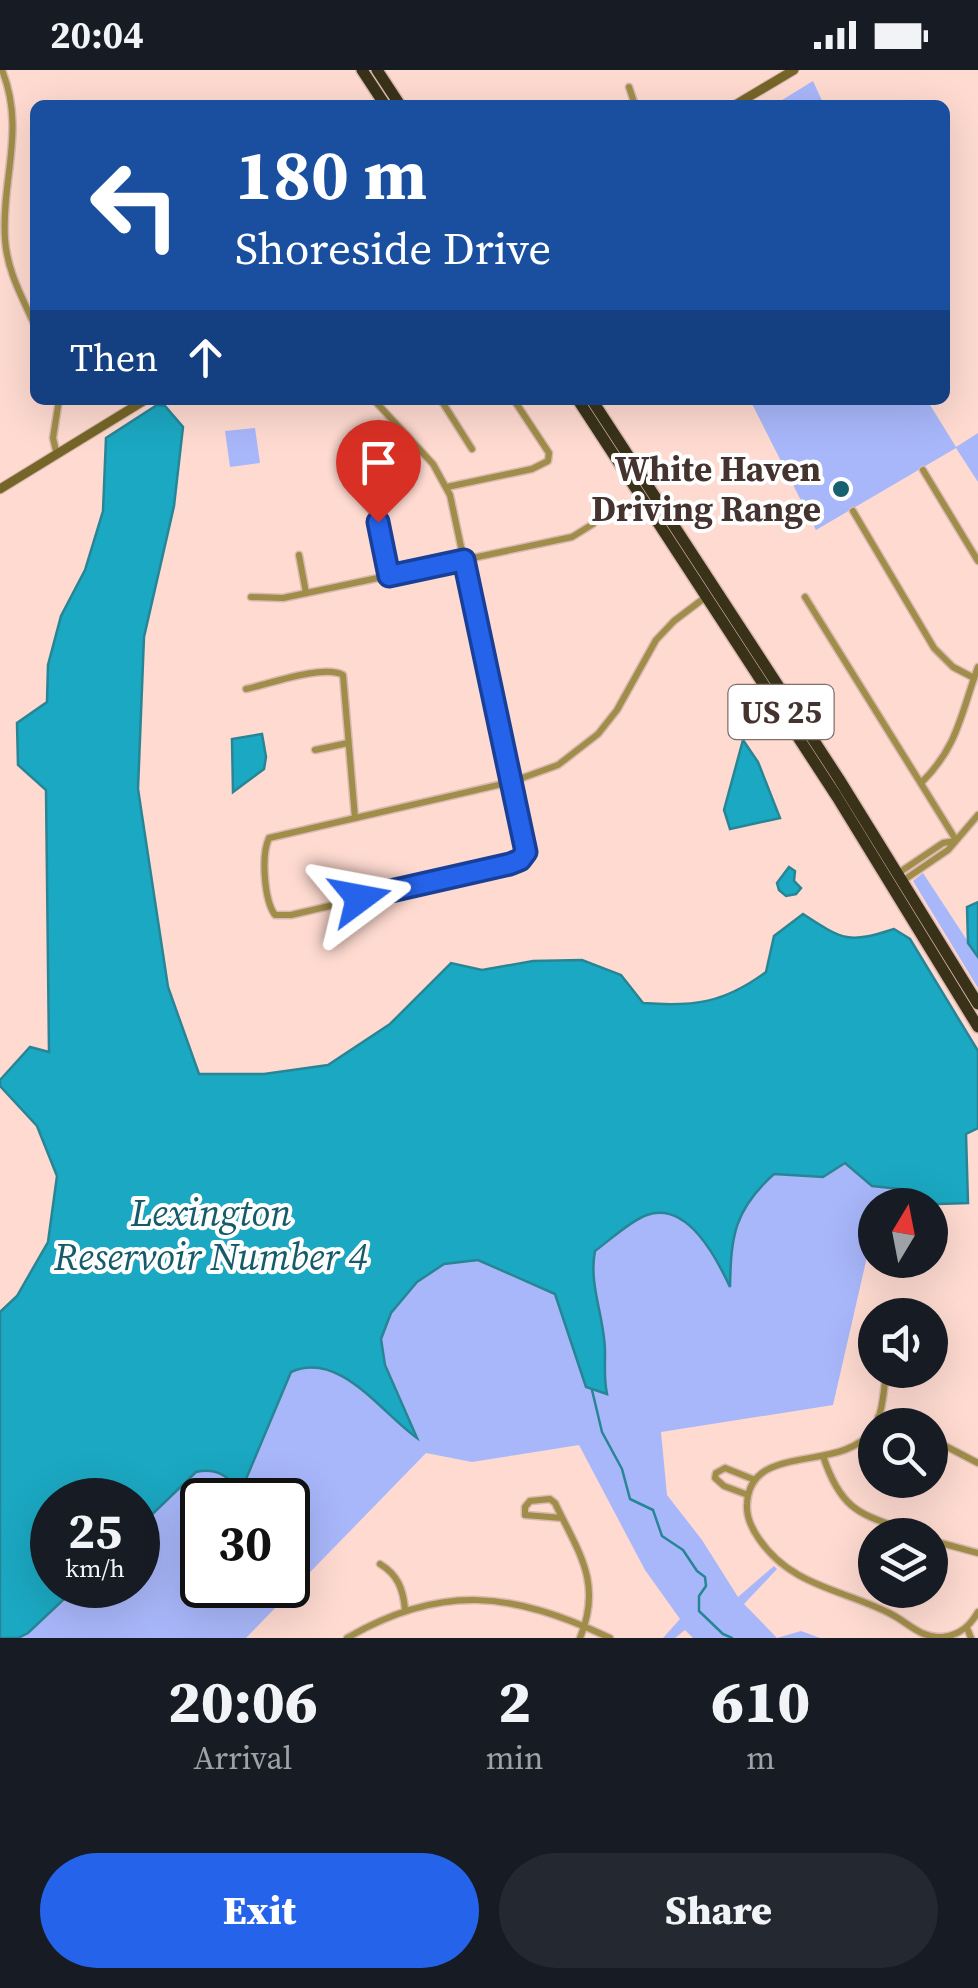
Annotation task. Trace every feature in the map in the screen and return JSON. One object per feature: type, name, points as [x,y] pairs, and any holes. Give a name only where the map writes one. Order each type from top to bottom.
[{"type":"highway","points":[[362,70],[382,100]]},
{"type":"highway","points":[[377,70],[397,100]]},
{"type":"highway","name":"US 25","points":[[581,405],[711,593]]},
{"type":"highway","name":"US 25","points":[[595,405],[711,593],[978,1004]]},
{"type":"highway","name":"US 25","points":[[897,879],[978,1027]]},
{"type":"street","points":[[2,70],[14,117],[6,250],[30,315]]},
{"type":"street","points":[[744,100],[794,70]]},
{"type":"street","points":[[628,88],[634,100]]},
{"type":"street","points":[[56,455],[53,438],[58,405]]},
{"type":"street","points":[[0,490],[137,405]]},
{"type":"street","points":[[379,405],[433,464],[446,487],[464,560],[511,782],[526,852],[520,860],[291,915],[272,913],[265,854],[268,840],[511,782],[548,770],[590,743],[617,710],[665,629],[711,593]]},
{"type":"street","points":[[444,405],[472,449]]},
{"type":"street","points":[[446,487],[532,469],[548,460],[549,453],[517,405]]},
{"type":"street","points":[[923,470],[978,560]]},
{"type":"street","points":[[346,483],[374,514],[389,576]]},
{"type":"street","points":[[852,512],[934,648],[953,667],[974,678]]},
{"type":"street","points":[[252,597],[272,600],[306,594],[572,538],[594,524]]},
{"type":"street","points":[[299,555],[306,594]]},
{"type":"street","points":[[805,597],[956,840]]},
{"type":"street","points":[[920,783],[947,754],[978,666]]},
{"type":"street","points":[[246,689],[321,672],[341,673],[355,818]]},
{"type":"street","points":[[315,750],[348,744]]},
{"type":"street","points":[[897,879],[948,850],[978,815]]},
{"type":"street","points":[[858,1445],[778,1464],[755,1480],[748,1495],[750,1524],[779,1564],[791,1573],[893,1614],[917,1633],[942,1637],[967,1628],[978,1612]]},
{"type":"street","points":[[948,1447],[978,1463]]},
{"type":"street","points":[[822,1456],[833,1486],[846,1503],[874,1518]]},
{"type":"street","points":[[748,1495],[724,1486],[715,1478],[716,1473],[726,1468],[755,1480]]},
{"type":"street","points":[[562,1518],[534,1518],[525,1514],[525,1507],[530,1502],[550,1499],[580,1546],[590,1599],[580,1638]]},
{"type":"street","points":[[948,1545],[978,1553]]},
{"type":"street","points":[[380,1564],[390,1570],[402,1587],[406,1609]]},
{"type":"street","points":[[347,1638],[406,1609],[453,1600],[510,1602],[610,1638]]},
{"type":"street","points":[[967,1628],[974,1637]]},
{"type":"shaded area","points":[[813,81],[822,100],[782,100]]},
{"type":"shaded area","name":"White Haven Driving Range","points":[[753,405],[930,405],[956,447],[978,433],[978,482],[956,448],[816,530]]},
{"type":"shaded area","points":[[255,428],[260,463],[230,467],[225,431]]},
{"type":"shaded area","points":[[923,873],[978,957],[978,988],[913,881]]},
{"type":"shaded area","points":[[845,1163],[872,1186],[891,1188],[858,1188],[858,1278],[862,1278],[833,1405],[661,1432],[667,1495],[702,1540],[738,1597],[774,1566],[777,1569],[744,1604],[777,1638],[693,1638],[685,1630],[675,1638],[663,1638],[680,1619],[645,1570],[579,1445],[472,1462],[426,1453],[310,1572],[310,1478],[246,1478],[291,1372],[309,1367],[343,1376],[416,1436],[385,1365],[381,1338],[391,1313],[417,1282],[444,1264],[478,1260],[555,1294],[586,1387],[606,1394],[605,1347],[593,1275],[595,1251],[647,1216],[675,1216],[698,1234],[730,1285],[737,1224],[760,1188],[774,1174],[823,1177]]},
{"type":"shaded area","points":[[203,1471],[227,1478],[190,1478]]},
{"type":"shaded area","points":[[180,1487],[180,1608],[275,1608],[246,1638],[18,1638],[55,1608],[160,1608],[160,1507]]},
{"type":"shaded area","points":[[801,1631],[820,1638],[777,1638]]},
{"type":"water","name":"Lexington Reservoir Number 4","points":[[157,405],[165,406],[183,427],[174,506],[144,637],[138,789],[168,987],[199,1074],[264,1074],[328,1065],[390,1024],[451,963],[482,970],[533,961],[582,960],[621,975],[643,1003],[708,1001],[766,972],[774,936],[803,914],[846,937],[866,937],[894,929],[910,939],[978,1051],[978,1128],[966,1134],[968,1203],[948,1204],[948,1188],[872,1186],[845,1163],[823,1177],[774,1174],[750,1200],[737,1225],[730,1287],[699,1235],[675,1216],[647,1215],[627,1226],[595,1251],[593,1264],[605,1342],[607,1394],[586,1387],[555,1294],[478,1260],[444,1264],[417,1282],[391,1313],[381,1339],[385,1365],[417,1438],[359,1387],[326,1370],[309,1367],[291,1372],[246,1478],[196,1472],[190,1478],[180,1478],[180,1487],[160,1507],[160,1478],[30,1478],[30,1608],[55,1608],[28,1633],[18,1638],[0,1638],[0,1312],[17,1296],[48,1242],[57,1176],[37,1126],[0,1086],[0,1080],[30,1047],[49,1052],[46,790],[18,765],[17,723],[47,702],[48,665],[61,616],[85,570],[103,511],[106,438]]},
{"type":"water","points":[[262,734],[264,769],[233,792],[232,739]]},
{"type":"water","points":[[743,740],[758,762],[780,818],[730,829],[724,810]]},
{"type":"water","points":[[789,867],[795,871],[794,881],[801,888],[786,896],[777,883]]},
{"type":"water","points":[[978,902],[978,957],[968,943],[967,907]]},
{"type":"waterway","points":[[592,1390],[602,1432],[622,1469],[630,1499],[653,1510],[662,1536],[683,1550],[705,1577],[699,1611],[732,1638]]},
{"type":"place","name":"White Haven Driving Range","points":[[841,489]]},
{"type":"route","points":[[360,898],[510,864],[524,858],[526,852],[464,560],[389,576],[378,522]]}]
